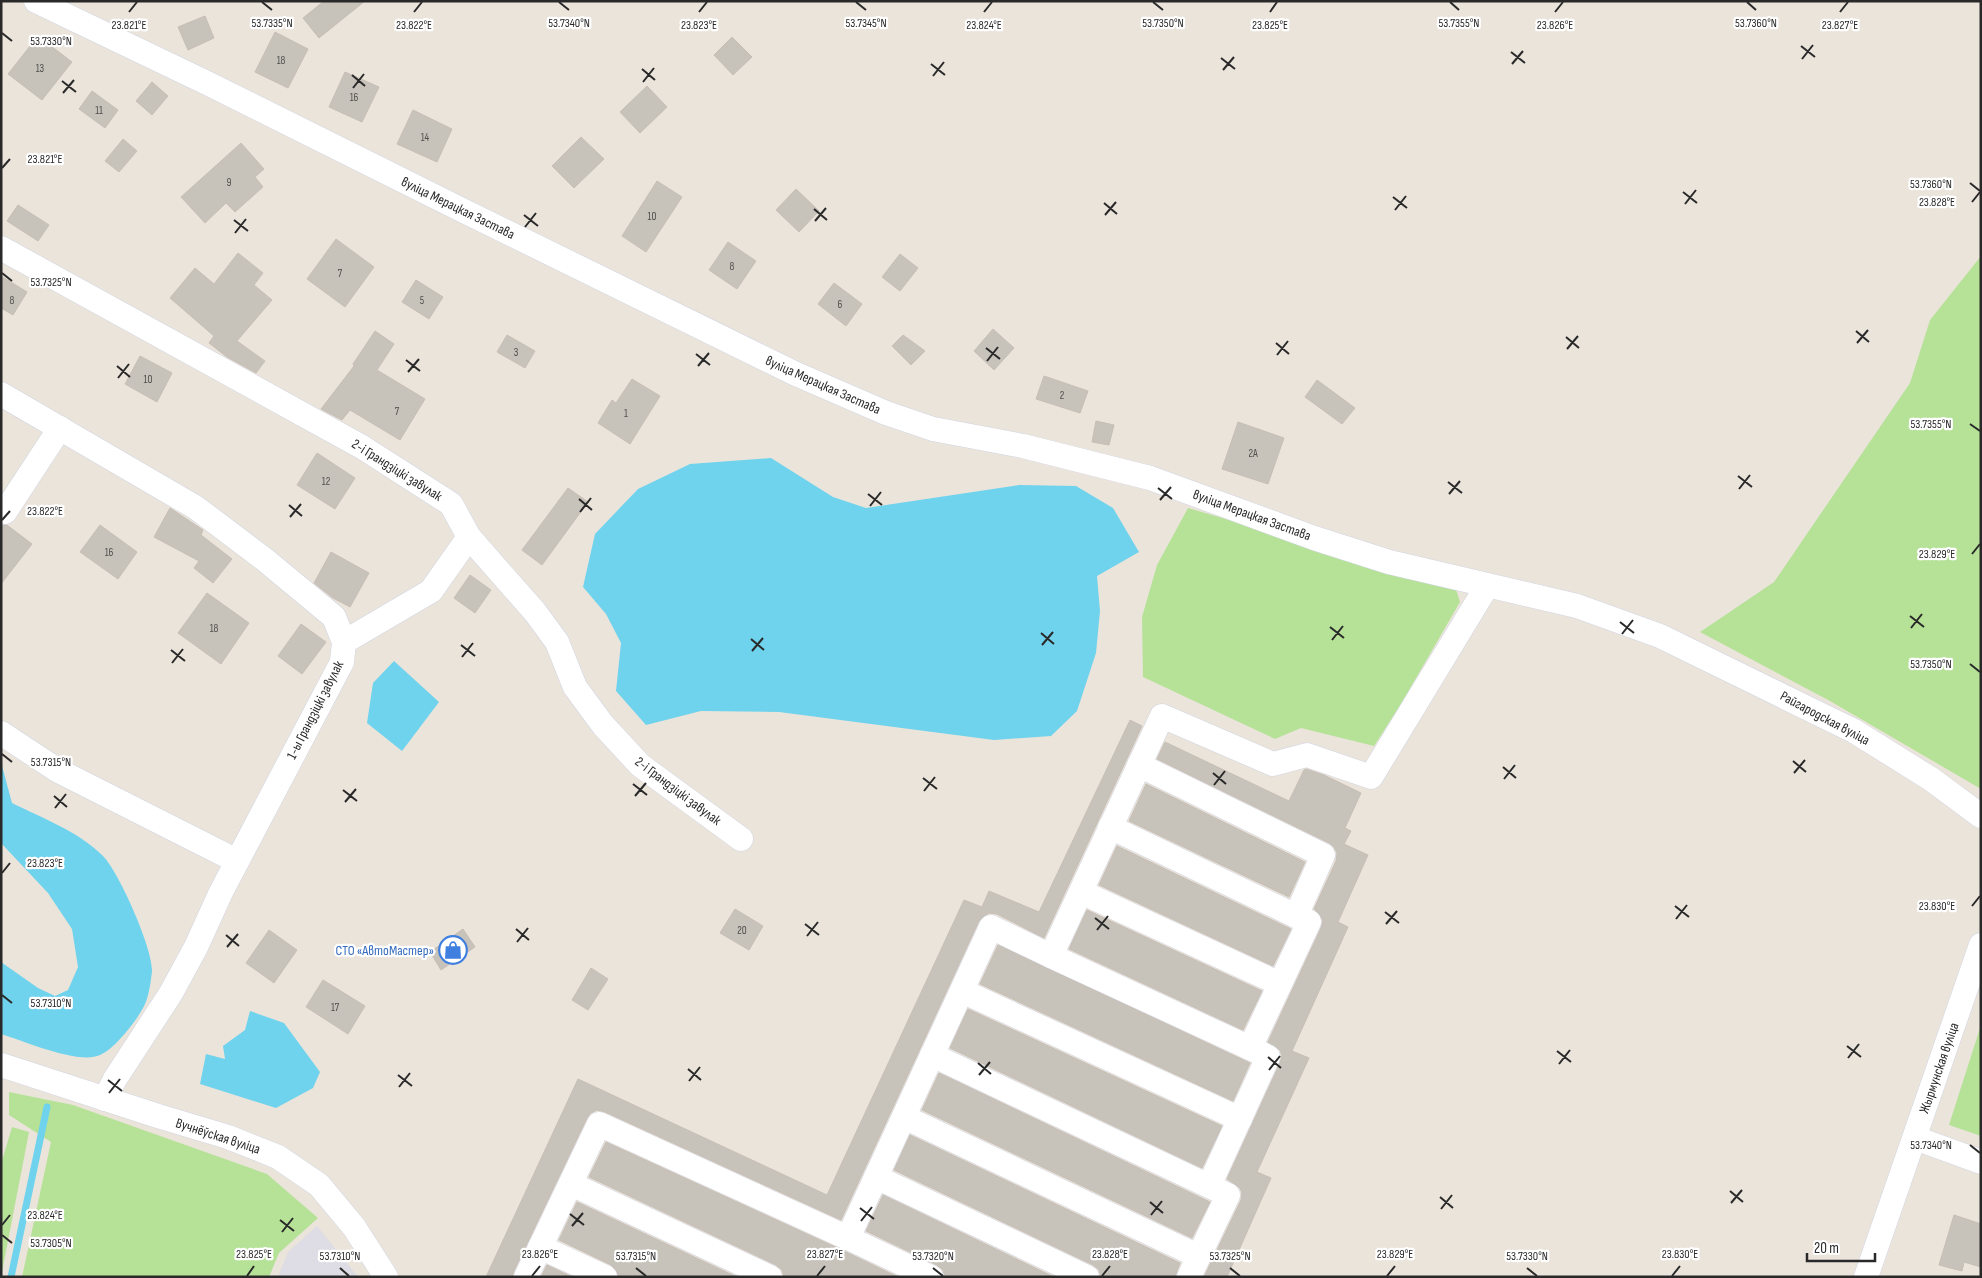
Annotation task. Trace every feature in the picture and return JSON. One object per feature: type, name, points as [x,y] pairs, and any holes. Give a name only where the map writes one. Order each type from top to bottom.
[{"type":"street","name":"вуліца Мерацкая Застава","points":[[36,1],[216,87],[796,374],[886,413],[933,429],[1023,446],[1150,478],[1314,538],[1388,562],[1577,606],[1660,636]]},
{"type":"street","name":"2-і Грандзіцкі завулак","points":[[1,248],[362,447],[451,504],[469,537],[535,612],[557,642],[575,687],[603,725],[640,765],[741,839]]},
{"type":"street","name":"1-ы Грандзіцкі завулак","points":[[1,394],[195,507],[264,558],[334,617],[344,642],[342,662],[237,861],[196,947],[175,986],[115,1079],[105,1099]]},
{"type":"street","points":[[5,512],[60,428]]},
{"type":"street","points":[[344,642],[431,591],[469,537]]},
{"type":"street","points":[[1051,956],[1162,716],[1273,764],[1307,755],[1371,777],[1487,586]]},
{"type":"street","name":"Райгародская вуліца","points":[[1660,636],[1854,731],[1931,779],[1981,816]]},
{"type":"street","points":[[1,733],[57,770],[237,861]]},
{"type":"street","points":[[1139,765],[1323,855],[1296,916]]},
{"type":"street","points":[[1110,827],[1309,922],[1250,1048]]},
{"type":"street","points":[[1081,892],[1280,984]]},
{"type":"street","points":[[848,1238],[991,928],[1268,1057],[1209,1186]]},
{"type":"street","name":"Жырмунская вуліца","points":[[1866,1277],[1981,945]]},
{"type":"street","points":[[962,991],[1240,1119]]},
{"type":"street","points":[[904,1117],[1193,1266],[1228,1195],[932,1055]]},
{"type":"street","name":"Вучнёўская вуліца","points":[[1,1065],[228,1137],[278,1157],[319,1185],[354,1226],[386,1277]]},
{"type":"street","points":[[526,1277],[599,1124],[931,1277]]},
{"type":"street","points":[[1915,1138],[1981,1162]]},
{"type":"street","points":[[876,1177],[1087,1277]]},
{"type":"street","points":[[571,1184],[770,1277]]},
{"type":"street","points":[[540,1247],[605,1277]]},
{"type":"shaded area","points":[[317,1226],[358,1277],[278,1277],[288,1252]]},
{"type":"green space","points":[[1981,256],[1981,789],[1830,701],[1700,632],[1774,582],[1910,383],[1930,320]]},
{"type":"green space","points":[[1188,508],[1455,586],[1460,602],[1401,704],[1374,746],[1301,728],[1275,739],[1143,677],[1142,617],[1157,565]]},
{"type":"green space","points":[[1981,1025],[1981,1136],[1949,1125]]},
{"type":"green space","points":[[9,1092],[73,1105],[267,1174],[318,1218],[279,1253],[269,1277],[22,1277],[51,1142],[9,1115]]},
{"type":"green space","points":[[12,1127],[29,1132],[1,1277],[1,1164]]},
{"type":"water","points":[[771,458],[833,497],[866,508],[1019,485],[1076,486],[1113,508],[1139,552],[1097,576],[1100,611],[1096,653],[1077,711],[1051,736],[994,740],[779,712],[701,711],[646,725],[616,691],[621,643],[606,614],[583,587],[595,534],[638,489],[690,464]]},
{"type":"water","points":[[394,661],[439,702],[402,751],[367,723],[373,683]]},
{"type":"water","points":[[1,762],[12,803],[72,832],[103,856],[126,894],[147,946],[152,971],[145,1004],[126,1033],[112,1047],[100,1055],[79,1057],[66,1055],[1,1034],[1,962],[38,988],[55,996],[68,990],[78,967],[72,929],[48,893],[1,843]]},
{"type":"water","points":[[250,1011],[284,1023],[320,1072],[313,1088],[276,1108],[200,1084],[206,1054],[225,1059],[223,1046],[245,1030]]},
{"type":"building","points":[[324,1],[365,1],[319,38],[303,18]]},
{"type":"building","points":[[205,16],[214,38],[188,50],[178,27]]},
{"type":"building","points":[[275,32],[308,49],[288,88],[255,72]]},
{"type":"building","points":[[38,36],[72,62],[42,100],[8,74]]},
{"type":"building","points":[[732,37],[752,57],[733,75],[714,55]]},
{"type":"building","points":[[345,72],[379,87],[362,122],[329,107]]},
{"type":"building","points":[[152,82],[168,96],[152,115],[136,101]]},
{"type":"building","points":[[647,86],[667,107],[640,133],[620,112]]},
{"type":"building","points":[[92,91],[118,110],[105,128],[79,109]]},
{"type":"building","points":[[413,110],[452,129],[437,162],[397,144]]},
{"type":"building","points":[[581,137],[604,159],[574,188],[552,166]]},
{"type":"building","points":[[123,139],[137,151],[119,172],[105,161]]},
{"type":"building","points":[[241,143],[264,169],[255,177],[263,187],[235,212],[226,203],[205,223],[181,197]]},
{"type":"building","points":[[657,181],[682,197],[646,252],[622,236]]},
{"type":"building","points":[[796,189],[819,211],[799,232],[776,210]]},
{"type":"building","points":[[18,205],[49,225],[38,241],[7,221]]},
{"type":"building","points":[[336,239],[374,267],[345,307],[307,279]]},
{"type":"building","points":[[728,242],[756,261],[737,289],[709,270]]},
{"type":"building","points":[[238,253],[263,273],[254,285],[272,300],[237,341],[265,361],[256,373],[227,357],[209,343],[214,336],[170,298],[195,268],[214,284]]},
{"type":"building","points":[[900,254],[918,268],[900,291],[882,277]]},
{"type":"building","points":[[1,276],[27,292],[13,315],[1,308]]},
{"type":"building","points":[[416,280],[443,297],[429,319],[402,302]]},
{"type":"building","points":[[834,283],[862,304],[846,326],[818,304]]},
{"type":"building","points":[[993,329],[1014,348],[994,370],[974,351]]},
{"type":"building","points":[[375,331],[394,344],[377,370],[425,399],[400,440],[350,410],[342,420],[321,409],[354,366],[353,364]]},
{"type":"building","points":[[507,335],[535,351],[525,368],[497,352]]},
{"type":"building","points":[[903,335],[925,351],[911,365],[892,346]]},
{"type":"building","points":[[140,356],[172,373],[157,402],[125,384]]},
{"type":"building","points":[[1044,376],[1088,391],[1080,413],[1036,399]]},
{"type":"building","points":[[632,379],[660,396],[630,444],[598,423],[612,400],[616,403]]},
{"type":"building","points":[[1317,380],[1355,408],[1342,424],[1305,397]]},
{"type":"building","points":[[1096,421],[1114,425],[1109,445],[1092,442]]},
{"type":"building","points":[[1238,422],[1284,438],[1268,484],[1222,469]]},
{"type":"building","points":[[317,453],[355,478],[335,509],[297,485]]},
{"type":"building","points":[[568,488],[588,502],[542,565],[522,550]]},
{"type":"building","points":[[170,508],[203,530],[201,535],[232,559],[213,583],[194,568],[199,561],[154,537]]},
{"type":"building","points":[[1,525],[7,525],[32,544],[1,584]]},
{"type":"building","points":[[100,525],[137,552],[118,579],[80,552]]},
{"type":"building","points":[[331,552],[369,573],[350,607],[333,598],[314,583]]},
{"type":"building","points":[[470,575],[491,590],[475,613],[454,598]]},
{"type":"building","points":[[207,593],[249,623],[221,664],[178,633]]},
{"type":"building","points":[[301,624],[326,642],[302,674],[278,656]]},
{"type":"building","points":[[1130,720],[1142,726],[1044,938],[997,914],[989,913],[979,921],[841,1220],[597,1110],[587,1118],[512,1277],[486,1277],[578,1079],[827,1195],[964,900],[982,907],[989,891],[1039,912]]},
{"type":"building","points":[[1165,742],[1289,801],[1306,769],[1324,775],[1361,793],[1345,828],[1351,831],[1344,844],[1368,855],[1338,922],[1348,927],[1292,1051],[1309,1058],[1257,1172],[1271,1178],[1227,1277],[1204,1277],[1241,1200],[1242,1193],[1240,1188],[1227,1179],[1280,1063],[1282,1056],[1280,1050],[1268,1042],[1321,928],[1323,921],[1314,909],[1336,861],[1337,853],[1329,843],[1157,759]]},
{"type":"building","points":[[1146,784],[1305,862],[1289,897],[1129,821]]},
{"type":"building","points":[[1117,846],[1291,929],[1273,966],[1099,885]]},
{"type":"building","points":[[735,909],[763,926],[749,950],[720,933]]},
{"type":"building","points":[[1087,910],[1262,991],[1243,1030],[1069,949]]},
{"type":"building","name":"СТО «АвтоМастер»","points":[[463,929],[475,947],[441,970],[430,952]]},
{"type":"building","points":[[269,930],[297,950],[274,983],[246,963]]},
{"type":"building","points":[[998,945],[1250,1063],[1233,1101],[980,984]]},
{"type":"building","points":[[591,968],[608,979],[588,1010],[572,1000]]},
{"type":"building","points":[[323,980],[365,1006],[348,1034],[306,1007]]},
{"type":"building","points":[[968,1009],[1222,1126],[1202,1168],[950,1048]]},
{"type":"building","points":[[939,1073],[1210,1202],[1192,1238],[922,1110]]},
{"type":"building","points":[[910,1135],[1180,1263],[1175,1277],[1101,1277],[1099,1270],[1093,1265],[894,1170]]},
{"type":"building","points":[[606,1142],[898,1277],[784,1277],[782,1270],[776,1265],[589,1177]]},
{"type":"building","points":[[883,1195],[1054,1277],[945,1277],[943,1270],[937,1265],[866,1231]]},
{"type":"building","points":[[577,1202],[737,1277],[619,1277],[611,1265],[559,1240]]},
{"type":"building","points":[[1954,1215],[1981,1224],[1981,1267],[1964,1262],[1962,1271],[1939,1265]]},
{"type":"building","points":[[547,1265],[572,1277],[541,1277]]},
{"type":"waterway","points":[[11,1277],[47,1107]]},
{"type":"place","name":"СТО «АвтоМастер»","points":[[453,950]]}]
